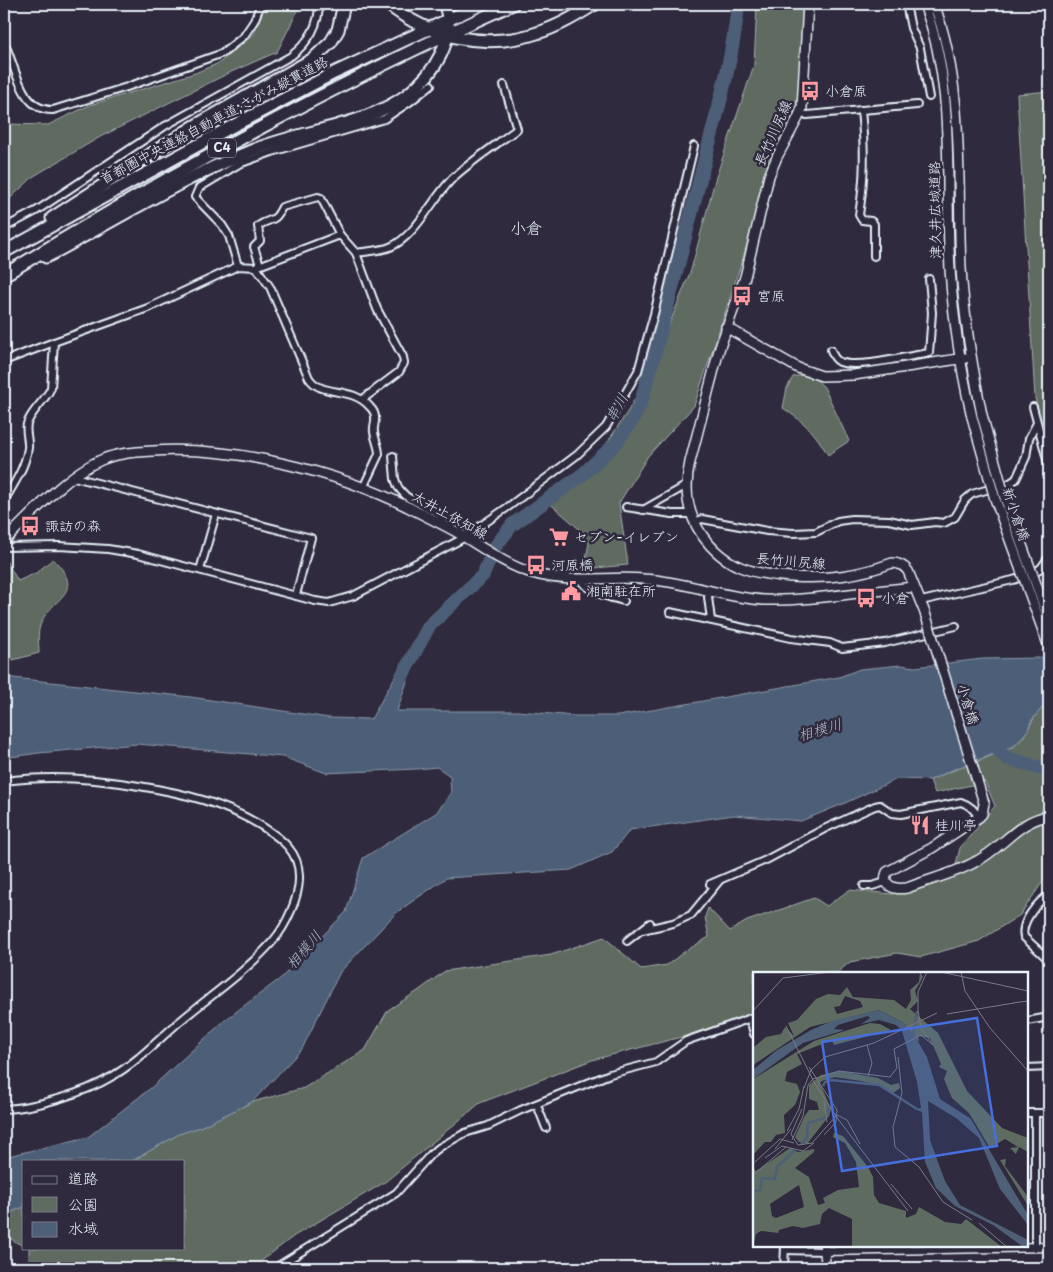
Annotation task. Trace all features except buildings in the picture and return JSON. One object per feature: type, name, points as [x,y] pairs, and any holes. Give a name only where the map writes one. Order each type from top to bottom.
[{"type":"highway","points":[[4,250],[198,123],[313,59],[331,42],[338,30],[344,4]]},
{"type":"highway","points":[[388,4],[406,17],[425,27],[456,37],[486,41],[507,40],[544,31],[595,4]]},
{"type":"highway","points":[[4,283],[38,261],[221,164],[260,147],[360,118],[397,102],[424,80],[440,57],[447,40],[448,14],[446,4]]},
{"type":"highway","name":"首都圏中央連絡自動車道;さがみ縦貫道路","points":[[4,250],[334,73],[482,4]]},
{"type":"highway","name":"首都圏中央連絡自動車道;さがみ縦貫道路","points":[[4,275],[80,228],[234,141],[446,34],[513,4]]},
{"type":"main road","name":"長竹川尻線","points":[[808,4],[803,102],[800,114],[783,143],[771,171],[743,283],[718,350],[690,462],[686,485],[687,500],[692,518],[704,538],[719,554],[734,564],[750,571],[774,576],[831,578],[860,574],[895,563],[904,566],[908,572],[925,613]]},
{"type":"main road","name":"津久井広域道路","points":[[924,4],[937,46],[946,96],[950,271],[960,359],[972,417]]},
{"type":"main road","name":"津久井広域道路","points":[[934,4],[945,38],[954,88],[962,278],[971,357],[982,415]]},
{"type":"main road","points":[[726,327],[790,364],[814,374],[842,376],[884,366],[971,357]]},
{"type":"main road","name":"新小倉橋","points":[[982,415],[1002,490],[1049,620]]},
{"type":"main road","name":"新小倉橋","points":[[972,417],[998,507],[1049,647]]},
{"type":"main road","name":"太井上依知線","points":[[4,541],[74,477],[101,460],[118,455],[158,450],[199,450],[286,464],[363,488],[406,506],[504,561],[538,575],[554,578],[661,580],[762,600],[842,596],[914,587]]},
{"type":"main road","name":"小倉橋","points":[[925,613],[984,803],[982,814],[979,817]]},
{"type":"main road","points":[[979,817],[932,848],[892,868],[887,872],[886,882],[894,888],[907,888],[966,867],[985,857],[1028,822],[1049,816]]},
{"type":"street","points":[[4,42],[23,91],[29,101],[42,109],[53,110],[223,54],[244,36],[254,21],[261,4]]},
{"type":"street","points":[[4,228],[17,222],[165,126],[291,56],[302,47],[312,34],[320,4]]},
{"type":"street","points":[[906,4],[911,28],[920,48],[929,97]]},
{"type":"street","points":[[238,266],[229,236],[222,225],[195,197],[198,188],[239,164],[272,152],[384,119],[411,101],[431,84]]},
{"type":"street","points":[[356,253],[390,247],[400,241],[411,232],[436,197],[456,175],[517,129],[504,85]]},
{"type":"street","points":[[800,114],[807,115],[917,105]]},
{"type":"street","points":[[860,110],[864,147],[864,182],[859,215],[862,220],[872,221],[874,224],[874,256]]},
{"type":"street","points":[[4,547],[59,546],[108,549],[138,554],[329,603],[353,596],[466,538],[577,455],[606,427],[619,407],[638,371],[654,314],[694,146]]},
{"type":"street","points":[[363,399],[399,372],[404,363],[403,357],[377,309],[356,253],[340,235],[321,198],[318,197],[282,207],[274,220],[258,226],[260,241],[254,247],[258,266],[270,287],[313,384],[319,388],[340,391],[363,399],[373,410],[376,417],[374,431],[379,454],[363,488]]},
{"type":"street","points":[[4,361],[148,308],[238,266],[258,266],[340,235]]},
{"type":"street","points":[[831,350],[839,362],[884,366],[929,353],[932,314],[929,279]]},
{"type":"street","points":[[4,502],[24,466],[28,446],[26,427],[28,421],[48,395],[51,388],[54,342]]},
{"type":"street","points":[[1033,407],[1049,467]]},
{"type":"street","points":[[626,507],[686,515],[692,518],[766,531],[793,533],[816,532],[838,521],[852,519],[881,519],[912,525],[934,522],[944,523],[955,517],[965,500],[972,494],[1010,484],[1016,479],[1026,457],[1029,438],[1037,423]]},
{"type":"street","points":[[393,456],[398,487],[407,497],[439,514],[442,519],[442,525]]},
{"type":"street","points":[[74,477],[311,538],[296,596]]},
{"type":"street","points":[[643,510],[686,485]]},
{"type":"street","points":[[200,570],[216,514]]},
{"type":"street","points":[[921,601],[1030,575],[1041,568],[1049,557]]},
{"type":"street","points":[[1029,584],[1030,575]]},
{"type":"street","points":[[580,579],[582,583],[595,592],[624,601]]},
{"type":"street","points":[[710,590],[708,597],[711,620]]},
{"type":"street","points":[[670,612],[791,638],[830,643],[842,648],[885,643],[956,626]]},
{"type":"street","points":[[4,781],[34,777],[84,778],[163,790],[208,801],[239,813],[280,837],[294,855],[299,875],[299,887],[295,900],[284,925],[273,941],[245,968],[126,1067],[100,1083],[60,1098],[21,1109],[4,1110]]},
{"type":"street","points":[[710,884],[766,860],[824,829],[875,806],[880,805],[892,813],[901,814],[962,802],[975,810],[979,817]]},
{"type":"street","points":[[642,930],[673,923],[691,915],[721,878]]},
{"type":"street","points":[[864,886],[886,882]]},
{"type":"street","points":[[1049,895],[1035,906],[1023,928],[1023,934],[1049,960]]},
{"type":"street","points":[[627,941],[650,923]]},
{"type":"street","points":[[1028,1021],[1049,1017]]},
{"type":"street","points":[[275,1268],[396,1193],[440,1147],[465,1133],[488,1126],[521,1110],[610,1074],[656,1062],[686,1041],[752,1018]]},
{"type":"street","points":[[1028,1068],[1049,1067]]},
{"type":"street","points":[[537,1105],[546,1128]]},
{"type":"street","points":[[1028,1113],[1049,1112]]},
{"type":"street","points":[[1034,1113],[1036,1247]]},
{"type":"street","points":[[784,1268],[785,1248],[1049,1247]]},
{"type":"street","points":[[824,1248],[826,1268]]},
{"type":"green space","points":[[264,4],[301,4],[277,52],[231,72],[100,137],[34,176],[4,204],[4,124],[48,125],[90,105],[195,73],[219,63],[254,34]]},
{"type":"green space","points":[[757,4],[805,4],[797,111],[770,163],[743,258],[694,406],[648,456],[619,503],[628,565],[584,569],[589,543],[576,526],[547,501],[603,449],[628,411],[652,368],[691,270],[715,180],[754,65]]},
{"type":"green space","points":[[1049,91],[1049,454],[1035,398],[1017,94]]},
{"type":"green space","points":[[802,375],[812,376],[824,387],[849,441],[828,455],[809,428],[783,408],[787,388],[793,377]]},
{"type":"green space","points":[[4,557],[18,581],[36,573],[53,559],[63,571],[67,581],[67,588],[63,595],[45,616],[40,626],[38,636],[39,653],[13,660],[4,643]]},
{"type":"green space","points":[[1049,704],[1049,877],[1044,880],[1020,915],[979,941],[921,957],[897,953],[850,962],[838,972],[753,972],[753,1014],[685,1036],[592,1060],[480,1103],[385,1182],[294,1236],[252,1268],[32,1268],[29,1260],[29,1250],[185,1250],[185,1160],[134,1160],[179,1134],[200,1127],[252,1102],[304,1088],[365,1050],[388,1010],[445,971],[551,955],[604,937],[641,969],[667,965],[709,937],[705,917],[708,908],[730,931],[747,921],[814,898],[827,906],[849,890],[893,894],[953,876],[960,848],[995,806],[985,782],[935,793],[930,780],[1013,747],[1019,743],[1034,718]]},
{"type":"green space","points":[[22,1208],[22,1245],[13,1241],[7,1235],[4,1215]]},
{"type":"water","name":"相模川","points":[[1049,653],[1049,704],[1044,706],[1031,721],[1028,730],[1014,746],[930,780],[897,779],[801,821],[734,815],[630,830],[612,852],[571,870],[446,878],[397,912],[340,972],[302,1049],[252,1102],[200,1127],[179,1134],[134,1160],[22,1160],[22,1208],[4,1215],[4,1157],[88,1137],[152,1087],[225,1020],[281,978],[346,912],[363,858],[436,813],[451,793],[450,776],[437,767],[326,773],[283,757],[137,744],[4,758],[4,677],[191,697],[329,718],[371,719],[406,657],[414,661],[397,711],[518,711],[575,716],[618,716],[839,677],[860,669],[901,665],[915,667],[982,659],[1040,658]]},
{"type":"waterway","name":"串川","points":[[402,676],[429,626],[483,575],[495,547],[512,525],[582,475],[615,444],[631,422],[640,405],[673,286],[724,86],[736,25],[738,4]]},
{"type":"waterway","points":[[987,740],[1007,758],[1049,771]]},
{"type":"place","name":"小倉原","points":[[810,91]]},
{"type":"place","name":"宮原","points":[[742,296]]},
{"type":"place","name":"諏訪の森","points":[[30,526]]},
{"type":"place","name":"セブン-イレブン","points":[[559,537]]},
{"type":"place","name":"河原橋","points":[[536,565]]},
{"type":"place","name":"湘南駐在所","points":[[571,591]]},
{"type":"place","name":"小倉","points":[[866,598]]},
{"type":"place","name":"桂川亭","points":[[920,825]]},
{"type":"district","name":"小倉","points":[[526,228]]}]
